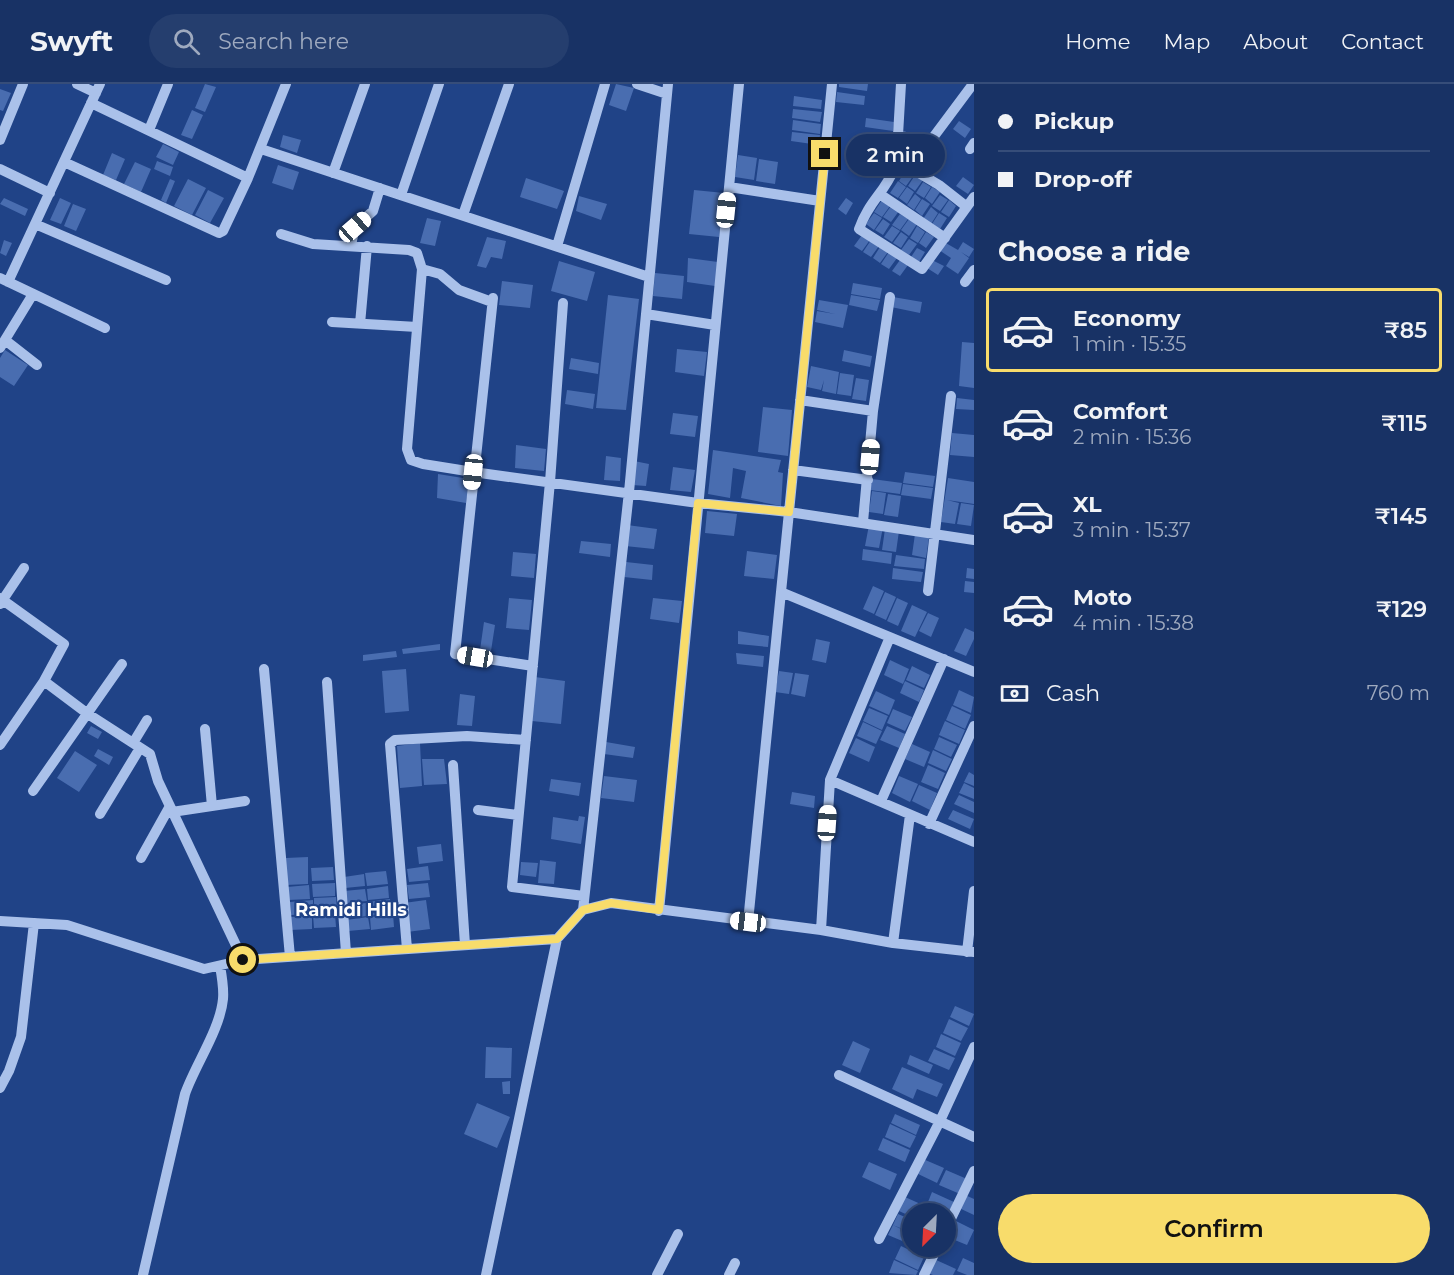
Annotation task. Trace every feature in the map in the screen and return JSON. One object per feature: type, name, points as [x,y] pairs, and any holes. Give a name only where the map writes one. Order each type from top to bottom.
[{"type":"street","points":[[0,140],[23,84]]},
{"type":"street","points":[[77,84],[96,93],[149,130],[249,178]]},
{"type":"street","points":[[149,130],[168,84]]},
{"type":"street","points":[[64,162],[219,233],[223,231],[249,178],[286,84]]},
{"type":"street","points":[[333,173],[365,84]]},
{"type":"street","points":[[401,195],[439,84]]},
{"type":"street","points":[[463,215],[509,84]]},
{"type":"street","points":[[557,246],[605,84]]},
{"type":"street","points":[[583,910],[629,492],[667,89],[636,84]]},
{"type":"street","points":[[659,910],[739,84]]},
{"type":"street","points":[[748,922],[832,84]]},
{"type":"street","points":[[901,84],[898,135],[900,154],[892,175],[864,216],[860,229],[922,269],[974,197]]},
{"type":"street","points":[[898,135],[929,143],[973,84]]},
{"type":"street","points":[[96,93],[35,224],[4,280],[105,328]]},
{"type":"street","points":[[261,149],[649,276]]},
{"type":"street","points":[[897,160],[939,185],[967,207]]},
{"type":"street","points":[[0,169],[50,193]]},
{"type":"street","points":[[729,187],[820,201]]},
{"type":"street","points":[[351,246],[355,227],[372,212],[380,188]]},
{"type":"street","points":[[880,195],[945,238]]},
{"type":"street","points":[[35,224],[166,280]]},
{"type":"street","points":[[281,234],[313,244],[368,246],[409,250],[417,254],[422,268],[407,449],[411,460],[423,465],[698,503],[863,522],[974,540]]},
{"type":"street","points":[[360,324],[368,246]]},
{"type":"street","points":[[422,268],[440,274],[459,290],[493,300],[455,654],[532,666]]},
{"type":"street","points":[[965,282],[974,270]]},
{"type":"street","points":[[33,294],[2,344],[38,365]]},
{"type":"street","points":[[863,522],[873,411],[891,297]]},
{"type":"street","points":[[563,303],[550,482],[512,887],[584,896]]},
{"type":"street","points":[[646,314],[715,325]]},
{"type":"street","points":[[332,322],[417,327]]},
{"type":"street","points":[[928,591],[951,396]]},
{"type":"street","points":[[800,400],[873,411]]},
{"type":"street","points":[[793,470],[868,480]]},
{"type":"street","points":[[0,745],[44,681],[64,644],[1,600],[24,568]]},
{"type":"street","points":[[781,592],[974,672]]},
{"type":"street","points":[[821,930],[830,780],[890,637]]},
{"type":"street","points":[[881,801],[944,659]]},
{"type":"street","points":[[33,791],[122,664]]},
{"type":"street","points":[[264,669],[290,957]]},
{"type":"street","points":[[44,681],[88,714],[150,754],[158,781],[243,960]]},
{"type":"street","points":[[327,682],[346,953]]},
{"type":"street","points":[[100,814],[147,720]]},
{"type":"street","points":[[929,824],[974,726]]},
{"type":"street","points":[[205,729],[212,806]]},
{"type":"street","points":[[407,949],[390,744],[395,740],[467,736],[526,740]]},
{"type":"street","points":[[453,765],[465,945]]},
{"type":"street","points":[[830,780],[974,842]]},
{"type":"street","points":[[171,809],[245,801]]},
{"type":"street","points":[[141,858],[171,809]]},
{"type":"street","points":[[478,810],[518,814]]},
{"type":"street","points":[[893,943],[910,815]]},
{"type":"street","points":[[486,1275],[557,939],[583,910],[611,903],[970,952],[974,891]]},
{"type":"street","points":[[0,921],[67,925],[204,969],[243,960],[557,939]]},
{"type":"street","points":[[0,1088],[9,1071],[21,1037],[34,924]]},
{"type":"street","points":[[143,1275],[185,1094],[201,1062],[223,1002],[220,966]]},
{"type":"street","points":[[879,1239],[940,1121],[974,1047]]},
{"type":"street","points":[[839,1075],[974,1137]]},
{"type":"street","points":[[956,1208],[974,1171]]},
{"type":"street","points":[[657,1275],[678,1234]]},
{"type":"street","points":[[924,1275],[933,1257]]},
{"type":"street","points":[[729,1275],[735,1263]]},
{"type":"building","points":[[205,84],[216,87],[205,112],[195,108]]},
{"type":"building","points":[[616,84],[634,88],[626,111],[609,105]]},
{"type":"building","points":[[839,84],[868,84],[867,91],[839,87]]},
{"type":"building","points":[[0,89],[11,93],[3,111],[0,110]]},
{"type":"building","points":[[837,92],[865,96],[864,105],[836,102]]},
{"type":"building","points":[[794,96],[822,100],[821,109],[793,106]]},
{"type":"building","points":[[793,109],[822,112],[820,122],[792,118]]},
{"type":"building","points":[[192,110],[203,115],[192,139],[181,135]]},
{"type":"building","points":[[866,118],[894,122],[893,131],[865,127]]},
{"type":"building","points":[[793,120],[821,124],[820,134],[792,130]]},
{"type":"building","points":[[959,121],[971,129],[965,138],[953,129]]},
{"type":"building","points":[[792,132],[820,135],[819,145],[791,141]]},
{"type":"building","points":[[283,135],[301,140],[297,153],[280,147]]},
{"type":"building","points":[[163,144],[179,152],[173,165],[156,157]]},
{"type":"building","points":[[112,153],[125,159],[116,180],[103,175]]},
{"type":"building","points":[[738,155],[757,158],[754,180],[735,177]]},
{"type":"building","points":[[759,159],[778,162],[775,184],[756,181]]},
{"type":"building","points":[[157,161],[173,167],[170,176],[154,169]]},
{"type":"building","points":[[135,162],[151,169],[141,192],[124,184]]},
{"type":"building","points":[[278,165],[299,172],[293,190],[272,183]]},
{"type":"building","points":[[906,169],[914,175],[906,186],[899,181]]},
{"type":"building","points":[[915,175],[923,180],[915,191],[908,186]]},
{"type":"building","points":[[963,177],[974,185],[968,194],[956,186]]},
{"type":"building","points":[[526,178],[564,191],[557,209],[520,197]]},
{"type":"building","points":[[170,179],[175,181],[166,203],[161,200]]},
{"type":"building","points":[[188,179],[206,188],[192,215],[174,206]]},
{"type":"building","points":[[898,181],[906,187],[898,198],[890,193]]},
{"type":"building","points":[[923,182],[931,187],[924,198],[916,193]]},
{"type":"building","points":[[907,187],[914,192],[907,204],[899,198]]},
{"type":"building","points":[[932,187],[940,192],[932,204],[925,198]]},
{"type":"building","points":[[208,190],[224,198],[210,223],[195,215]]},
{"type":"building","points":[[694,190],[724,193],[719,237],[689,234]]},
{"type":"building","points":[[915,194],[921,199],[914,210],[907,205]]},
{"type":"building","points":[[940,195],[948,200],[940,211],[932,206]]},
{"type":"building","points":[[579,196],[607,204],[601,220],[576,211]]},
{"type":"building","points":[[4,198],[28,209],[25,216],[0,204]]},
{"type":"building","points":[[60,198],[71,203],[61,224],[50,220]]},
{"type":"building","points":[[846,198],[853,203],[846,215],[838,209]]},
{"type":"building","points":[[922,199],[930,204],[922,216],[915,210]]},
{"type":"building","points":[[882,200],[890,206],[882,217],[874,212]]},
{"type":"building","points":[[949,200],[956,206],[949,217],[941,212]]},
{"type":"building","points":[[73,204],[86,209],[76,231],[64,226]]},
{"type":"building","points":[[891,206],[899,211],[891,222],[883,217]]},
{"type":"building","points":[[931,207],[938,213],[931,224],[923,219]]},
{"type":"building","points":[[874,213],[882,218],[874,230],[866,224]]},
{"type":"building","points":[[939,213],[947,218],[940,229],[932,224]]},
{"type":"building","points":[[900,214],[908,219],[900,230],[892,225]]},
{"type":"building","points":[[427,218],[441,221],[435,246],[420,243]]},
{"type":"building","points":[[883,219],[890,224],[883,235],[875,230]]},
{"type":"building","points":[[909,219],[917,224],[909,236],[901,230]]},
{"type":"building","points":[[892,226],[900,231],[892,242],[884,237]]},
{"type":"building","points":[[917,226],[925,232],[918,243],[910,238]]},
{"type":"building","points":[[901,232],[908,237],[901,248],[893,243]]},
{"type":"building","points":[[926,232],[934,237],[926,248],[919,243]]},
{"type":"building","points":[[862,235],[870,240],[862,251],[854,246]]},
{"type":"building","points":[[487,237],[506,241],[502,259],[491,257],[486,268],[477,266]]},
{"type":"building","points":[[909,239],[917,244],[909,255],[901,250]]},
{"type":"building","points":[[4,240],[12,243],[6,256],[0,253]]},
{"type":"building","points":[[871,240],[879,246],[871,257],[863,252]]},
{"type":"building","points":[[944,242],[958,250],[963,242],[974,249],[969,257],[961,252],[969,258],[958,274],[946,266],[951,258],[939,250]]},
{"type":"building","points":[[880,247],[888,252],[880,263],[873,258]]},
{"type":"building","points":[[917,248],[925,252],[919,262],[911,257]]},
{"type":"building","points":[[889,252],[897,258],[889,269],[881,264]]},
{"type":"building","points":[[688,258],[718,262],[715,286],[687,282]]},
{"type":"building","points":[[900,260],[908,265],[900,276],[892,271]]},
{"type":"building","points":[[932,260],[944,266],[938,275],[927,268]]},
{"type":"building","points":[[559,261],[595,272],[587,301],[551,291]]},
{"type":"building","points":[[655,273],[684,276],[682,299],[653,296]]},
{"type":"building","points":[[502,281],[533,285],[530,308],[499,305]]},
{"type":"building","points":[[853,283],[882,288],[880,299],[851,294]]},
{"type":"building","points":[[608,295],[639,299],[626,410],[596,408]]},
{"type":"building","points":[[851,295],[880,300],[877,311],[849,305]]},
{"type":"building","points":[[893,297],[922,302],[920,313],[891,307]]},
{"type":"building","points":[[819,300],[848,305],[843,328],[815,322],[817,311],[835,314],[817,310]]},
{"type":"building","points":[[962,342],[974,343],[974,388],[959,386]]},
{"type":"building","points":[[677,349],[707,352],[704,376],[675,372]]},
{"type":"building","points":[[5,350],[28,365],[14,386],[0,377],[0,358]]},
{"type":"building","points":[[844,350],[872,356],[870,367],[842,361]]},
{"type":"building","points":[[571,358],[599,363],[598,374],[569,369]]},
{"type":"building","points":[[811,366],[839,372],[836,394],[822,391],[824,380],[821,390],[807,387]]},
{"type":"building","points":[[840,373],[854,375],[851,396],[837,394]]},
{"type":"building","points":[[856,378],[869,380],[866,401],[852,399]]},
{"type":"building","points":[[567,390],[595,394],[593,409],[565,404]]},
{"type":"building","points":[[957,398],[974,400],[974,410],[956,409]]},
{"type":"building","points":[[763,407],[792,410],[788,456],[758,452]]},
{"type":"building","points":[[673,413],[698,416],[695,437],[670,434]]},
{"type":"building","points":[[952,433],[974,435],[974,457],[950,455]]},
{"type":"building","points":[[516,445],[546,449],[544,471],[515,468]]},
{"type":"building","points":[[713,450],[781,460],[778,472],[783,473],[781,506],[741,498],[746,471],[733,468],[730,498],[708,494]]},
{"type":"building","points":[[606,456],[621,458],[620,481],[604,480]]},
{"type":"building","points":[[634,461],[649,464],[646,486],[632,485]]},
{"type":"building","points":[[673,467],[695,470],[691,492],[670,490]]},
{"type":"building","points":[[905,472],[935,476],[933,487],[903,483]]},
{"type":"building","points":[[438,474],[469,479],[466,503],[437,498]]},
{"type":"building","points":[[948,478],[974,482],[974,504],[947,500],[959,503],[955,524],[941,522]]},
{"type":"building","points":[[872,479],[902,483],[900,494],[870,490]]},
{"type":"building","points":[[903,484],[933,488],[931,499],[901,495]]},
{"type":"building","points":[[872,491],[886,493],[883,514],[869,512]]},
{"type":"building","points":[[888,494],[901,496],[898,517],[884,515]]},
{"type":"building","points":[[961,503],[974,505],[971,526],[957,524]]},
{"type":"building","points":[[707,511],[737,514],[734,536],[705,533]]},
{"type":"building","points":[[627,525],[657,529],[654,549],[625,546]]},
{"type":"building","points":[[869,525],[883,527],[879,548],[865,546]]},
{"type":"building","points":[[885,529],[899,531],[896,552],[882,550]]},
{"type":"building","points":[[915,534],[929,537],[926,558],[912,555]]},
{"type":"building","points":[[581,541],[611,544],[610,557],[579,553]]},
{"type":"building","points":[[863,549],[892,553],[891,564],[862,560]]},
{"type":"building","points":[[747,551],[777,555],[774,579],[744,576]]},
{"type":"building","points":[[513,552],[536,554],[534,578],[511,576]]},
{"type":"building","points":[[896,555],[925,559],[924,569],[894,566]]},
{"type":"building","points":[[626,562],[653,565],[652,580],[624,577]]},
{"type":"building","points":[[893,568],[923,572],[921,582],[892,579]]},
{"type":"building","points":[[967,568],[974,569],[974,579],[966,578]]},
{"type":"building","points":[[965,581],[974,582],[974,593],[964,592]]},
{"type":"building","points":[[873,586],[884,591],[874,614],[863,609]]},
{"type":"building","points":[[885,592],[896,597],[886,620],[875,615]]},
{"type":"building","points":[[509,598],[532,600],[529,630],[506,628]]},
{"type":"building","points":[[653,598],[682,601],[679,623],[650,619]]},
{"type":"building","points":[[897,598],[908,603],[898,626],[887,621]]},
{"type":"building","points":[[912,605],[927,612],[915,637],[901,631]]},
{"type":"building","points":[[928,613],[939,618],[931,637],[919,631]]},
{"type":"building","points":[[484,622],[495,625],[491,651],[480,650]]},
{"type":"building","points":[[965,628],[974,632],[974,639],[966,656],[954,651]]},
{"type":"building","points":[[738,631],[769,636],[768,647],[738,644]]},
{"type":"building","points":[[816,639],[830,642],[826,663],[812,660]]},
{"type":"building","points":[[440,644],[440,650],[403,654],[402,649]]},
{"type":"building","points":[[396,651],[397,657],[363,661],[363,655]]},
{"type":"building","points":[[736,653],[764,656],[763,667],[737,664]]},
{"type":"building","points":[[890,660],[909,669],[903,684],[884,675]]},
{"type":"building","points":[[912,666],[930,675],[924,688],[906,680]]},
{"type":"building","points":[[406,669],[409,711],[385,713],[382,671]]},
{"type":"building","points":[[779,671],[793,673],[789,694],[775,692]]},
{"type":"building","points":[[795,673],[809,675],[805,697],[791,694]]},
{"type":"building","points":[[535,677],[565,681],[561,724],[532,721]]},
{"type":"building","points":[[905,681],[924,690],[919,702],[900,693]]},
{"type":"building","points":[[959,690],[974,697],[971,713],[953,705]]},
{"type":"building","points":[[876,691],[895,700],[889,715],[869,706]]},
{"type":"building","points":[[460,694],[475,696],[472,726],[457,725]]},
{"type":"building","points":[[952,706],[971,715],[965,729],[946,720]]},
{"type":"building","points":[[869,708],[888,716],[882,730],[863,721]]},
{"type":"building","points":[[893,709],[912,717],[905,731],[887,723]]},
{"type":"building","points":[[945,721],[965,730],[959,744],[939,735]]},
{"type":"building","points":[[863,722],[882,731],[876,744],[857,736]]},
{"type":"building","points":[[91,726],[102,732],[98,739],[87,733]]},
{"type":"building","points":[[887,726],[905,734],[899,748],[880,740]]},
{"type":"building","points":[[939,737],[957,745],[951,757],[934,749]]},
{"type":"building","points":[[856,738],[875,747],[869,762],[849,753]]},
{"type":"building","points":[[606,742],[635,747],[633,758],[604,754]]},
{"type":"building","points":[[420,743],[422,786],[400,788],[397,746]]},
{"type":"building","points":[[912,744],[930,752],[924,767],[905,759]]},
{"type":"building","points":[[98,749],[113,757],[109,765],[94,756]]},
{"type":"building","points":[[933,750],[952,759],[946,771],[928,763]]},
{"type":"building","points":[[75,751],[97,765],[79,792],[57,778]]},
{"type":"building","points":[[422,759],[444,759],[447,784],[424,785]]},
{"type":"building","points":[[928,765],[945,773],[938,789],[921,782]]},
{"type":"building","points":[[969,772],[974,775],[974,786],[964,782]]},
{"type":"building","points":[[604,776],[637,780],[634,802],[601,798]]},
{"type":"building","points":[[899,776],[918,784],[910,802],[892,793]]},
{"type":"building","points":[[551,779],[581,783],[579,796],[549,791]]},
{"type":"building","points":[[964,783],[974,788],[974,799],[959,793]]},
{"type":"building","points":[[919,785],[937,793],[930,810],[912,801]]},
{"type":"building","points":[[792,792],[815,796],[814,808],[790,804]]},
{"type":"building","points":[[959,795],[974,802],[974,813],[954,804]]},
{"type":"building","points":[[953,810],[974,819],[970,829],[948,819]]},
{"type":"building","points":[[579,816],[585,817],[581,844],[551,839],[553,817],[578,821]]},
{"type":"building","points":[[441,844],[443,861],[419,864],[417,847]]},
{"type":"building","points":[[308,857],[308,884],[286,885],[286,858]]},
{"type":"building","points":[[540,860],[556,862],[554,884],[538,883]]},
{"type":"building","points":[[521,862],[538,863],[536,877],[520,875]]},
{"type":"building","points":[[428,866],[430,880],[409,882],[407,869]]},
{"type":"building","points":[[333,867],[334,880],[312,881],[311,868]]},
{"type":"building","points":[[386,871],[388,884],[367,886],[365,873]]},
{"type":"building","points":[[364,874],[365,886],[345,888],[344,877]]},
{"type":"building","points":[[335,883],[335,896],[313,897],[312,884]]},
{"type":"building","points":[[428,883],[430,897],[409,899],[407,885]]},
{"type":"building","points":[[309,885],[310,899],[288,900],[287,887]]},
{"type":"building","points":[[388,886],[389,898],[368,900],[367,889]]},
{"type":"building","points":[[365,889],[367,901],[346,903],[344,891]]},
{"type":"building","points":[[336,897],[337,910],[314,912],[314,898]]},
{"type":"building","points":[[390,899],[392,913],[369,916],[368,902]]},
{"type":"building","points":[[313,900],[313,914],[291,915],[290,902]]},
{"type":"building","points":[[426,900],[430,929],[407,932],[404,903]]},
{"type":"building","points":[[366,903],[368,916],[347,918],[346,905]]},
{"type":"building","points":[[335,914],[336,927],[314,928],[313,915]]},
{"type":"building","points":[[393,914],[394,927],[371,930],[370,917]]},
{"type":"building","points":[[312,916],[312,929],[290,930],[289,917]]},
{"type":"building","points":[[368,917],[370,929],[348,931],[346,920]]},
{"type":"building","points":[[955,1006],[974,1014],[969,1026],[950,1017]]},
{"type":"building","points":[[949,1019],[968,1028],[961,1041],[943,1033]]},
{"type":"building","points":[[941,1034],[961,1043],[955,1056],[936,1047]]},
{"type":"building","points":[[853,1041],[870,1049],[860,1073],[842,1065]]},
{"type":"building","points":[[486,1047],[512,1048],[511,1078],[485,1078]]},
{"type":"building","points":[[934,1049],[955,1058],[949,1070],[928,1061]]},
{"type":"building","points":[[910,1055],[933,1065],[929,1074],[907,1064]]},
{"type":"building","points":[[902,1067],[943,1084],[937,1097],[917,1089],[913,1099],[892,1089]]},
{"type":"building","points":[[510,1081],[510,1094],[503,1094],[502,1082]]},
{"type":"building","points":[[477,1103],[510,1117],[497,1148],[464,1134]]},
{"type":"building","points":[[895,1114],[920,1125],[916,1135],[891,1123]]},
{"type":"building","points":[[890,1124],[916,1136],[910,1148],[885,1137]]},
{"type":"building","points":[[883,1138],[910,1150],[905,1162],[878,1150]]},
{"type":"building","points":[[923,1159],[944,1168],[937,1183],[916,1173]]},
{"type":"building","points":[[869,1162],[897,1174],[890,1190],[862,1177]]},
{"type":"building","points":[[946,1170],[967,1179],[960,1194],[939,1185]]},
{"type":"building","points":[[932,1192],[954,1202],[954,1203],[928,1203]]},
{"type":"building","points":[[965,1195],[974,1199],[974,1215],[959,1208]]},
{"type":"building","points":[[905,1197],[918,1203],[902,1203]]},
{"type":"building","points":[[898,1214],[902,1216],[902,1229],[893,1225]]},
{"type":"building","points":[[956,1221],[974,1230],[967,1245],[956,1240]]},
{"type":"building","points":[[893,1225],[902,1230],[902,1241],[888,1235]]},
{"type":"building","points":[[901,1246],[902,1257],[924,1257],[918,1270],[895,1259]]},
{"type":"building","points":[[963,1258],[974,1263],[974,1275],[957,1271]]},
{"type":"building","points":[[934,1259],[956,1269],[953,1275],[928,1273]]},
{"type":"building","points":[[894,1260],[918,1271],[916,1275],[889,1273]]},
{"type":"district","name":"Ramidi Hills","points":[[351,910]]},
{"type":"route","points":[[243,960],[557,939],[583,910],[611,903],[659,910],[698,503],[789,512],[825,154]]}]
